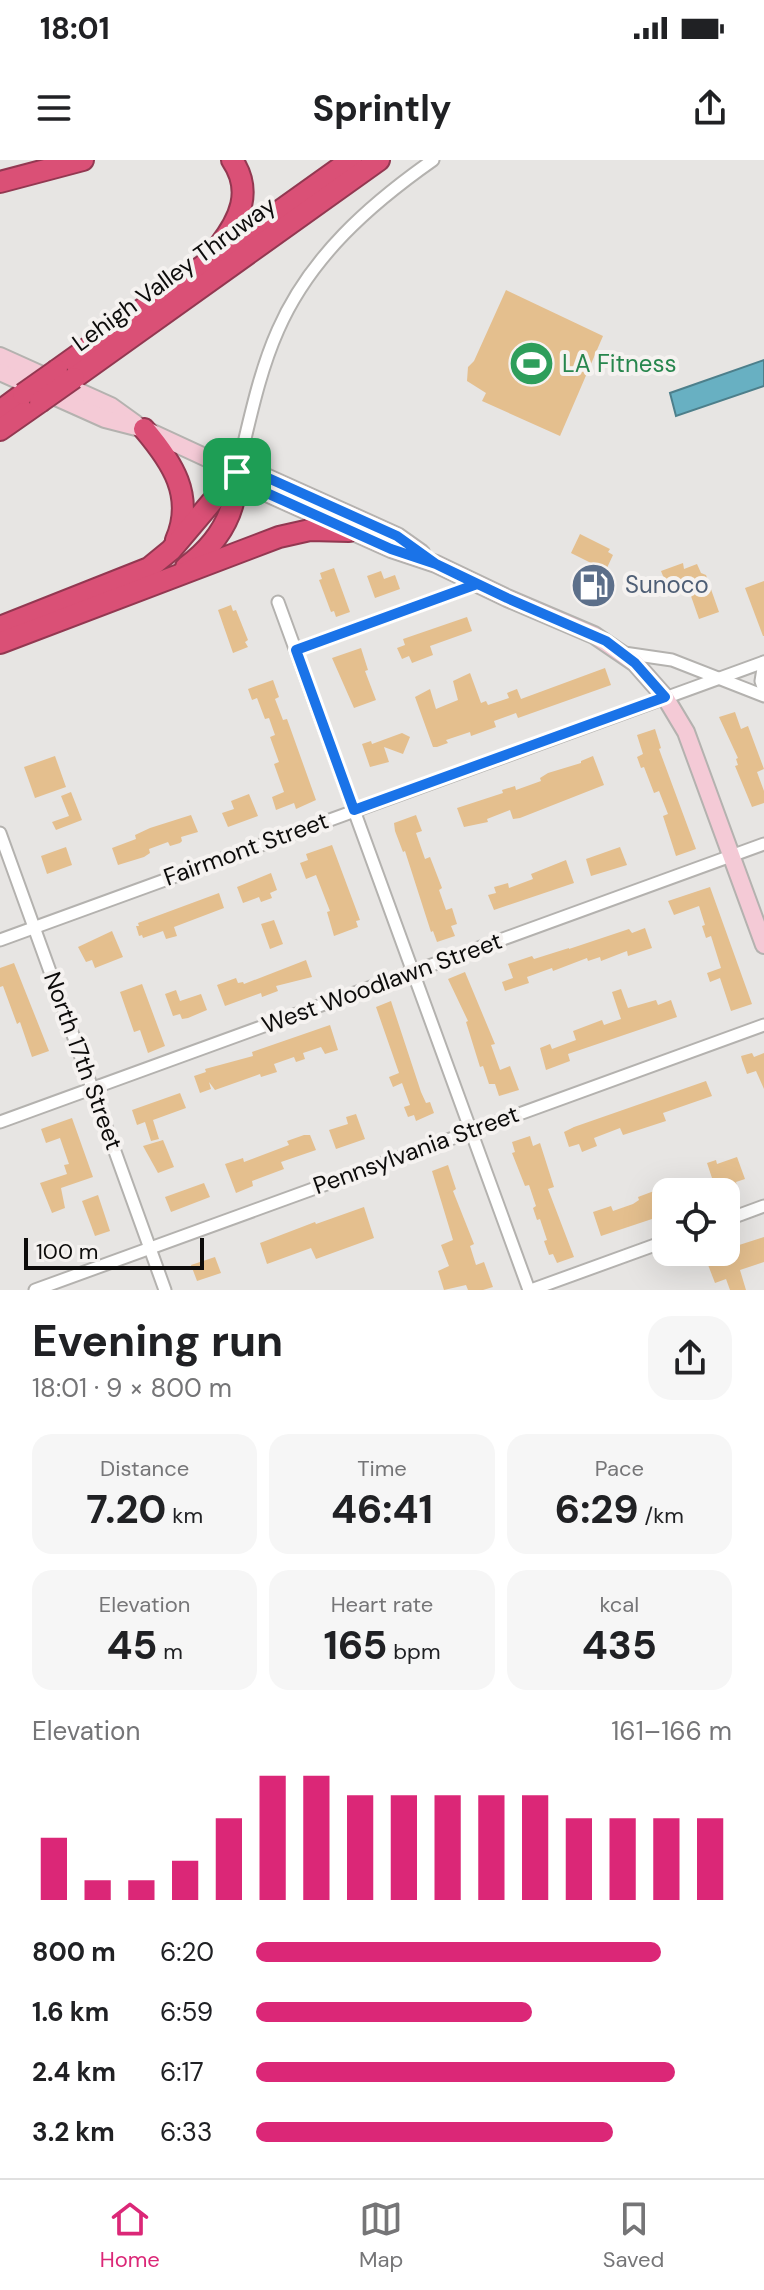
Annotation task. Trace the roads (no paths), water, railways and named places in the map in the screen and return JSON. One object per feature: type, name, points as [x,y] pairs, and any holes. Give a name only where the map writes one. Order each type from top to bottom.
[{"type":"highway","points":[[0,169],[35,160]]},
{"type":"highway","points":[[0,182],[83,160]]},
{"type":"highway","points":[[204,265],[231,231],[242,210],[242,179],[232,160]]},
{"type":"highway","name":"Lehigh Valley Thruway","points":[[66,374],[204,265],[351,160]]},
{"type":"highway","name":"Lehigh Valley Thruway","points":[[0,430],[32,398],[379,160]]},
{"type":"highway","name":"Lehigh Valley Thruway","points":[[0,411],[32,398]]},
{"type":"highway","points":[[144,429],[171,463],[182,492],[181,525],[171,550]]},
{"type":"highway","points":[[0,627],[139,574],[158,563],[237,472]]},
{"type":"highway","points":[[166,580],[195,560],[219,534],[234,504],[237,472]]},
{"type":"highway","points":[[0,643],[299,531],[349,531]]},
{"type":"main road","points":[[0,356],[111,406],[144,429],[237,472],[251,486],[594,635],[622,653],[641,669],[665,697],[693,749],[764,945]]},
{"type":"main road","points":[[0,372],[105,419],[144,429]]},
{"type":"main road","points":[[237,472],[257,473],[397,536],[436,564]]},
{"type":"street","points":[[237,472],[269,352],[300,289],[329,250],[361,215],[433,160]]},
{"type":"street","points":[[296,650],[477,584]]},
{"type":"street","points":[[278,602],[530,1290],[652,1246]]},
{"type":"street","points":[[622,653],[672,660],[764,693]]},
{"type":"street","points":[[764,662],[761,681],[764,693]]},
{"type":"street","name":"Fairmont Street","points":[[0,940],[764,662]]},
{"type":"street","name":"North 17th Street","points":[[0,833],[165,1290]]},
{"type":"street","name":"West Woodlawn Street","points":[[0,1122],[764,844]]},
{"type":"street","name":"Pennsylvania Street","points":[[35,1290],[764,1025]]},
{"type":"street","points":[[740,1215],[764,1206]]},
{"type":"water","points":[[764,360],[764,386],[676,416],[670,393]]},
{"type":"place","name":"LA Fitness","points":[[531,364]]},
{"type":"place","name":"Sunoco","points":[[594,585]]}]
